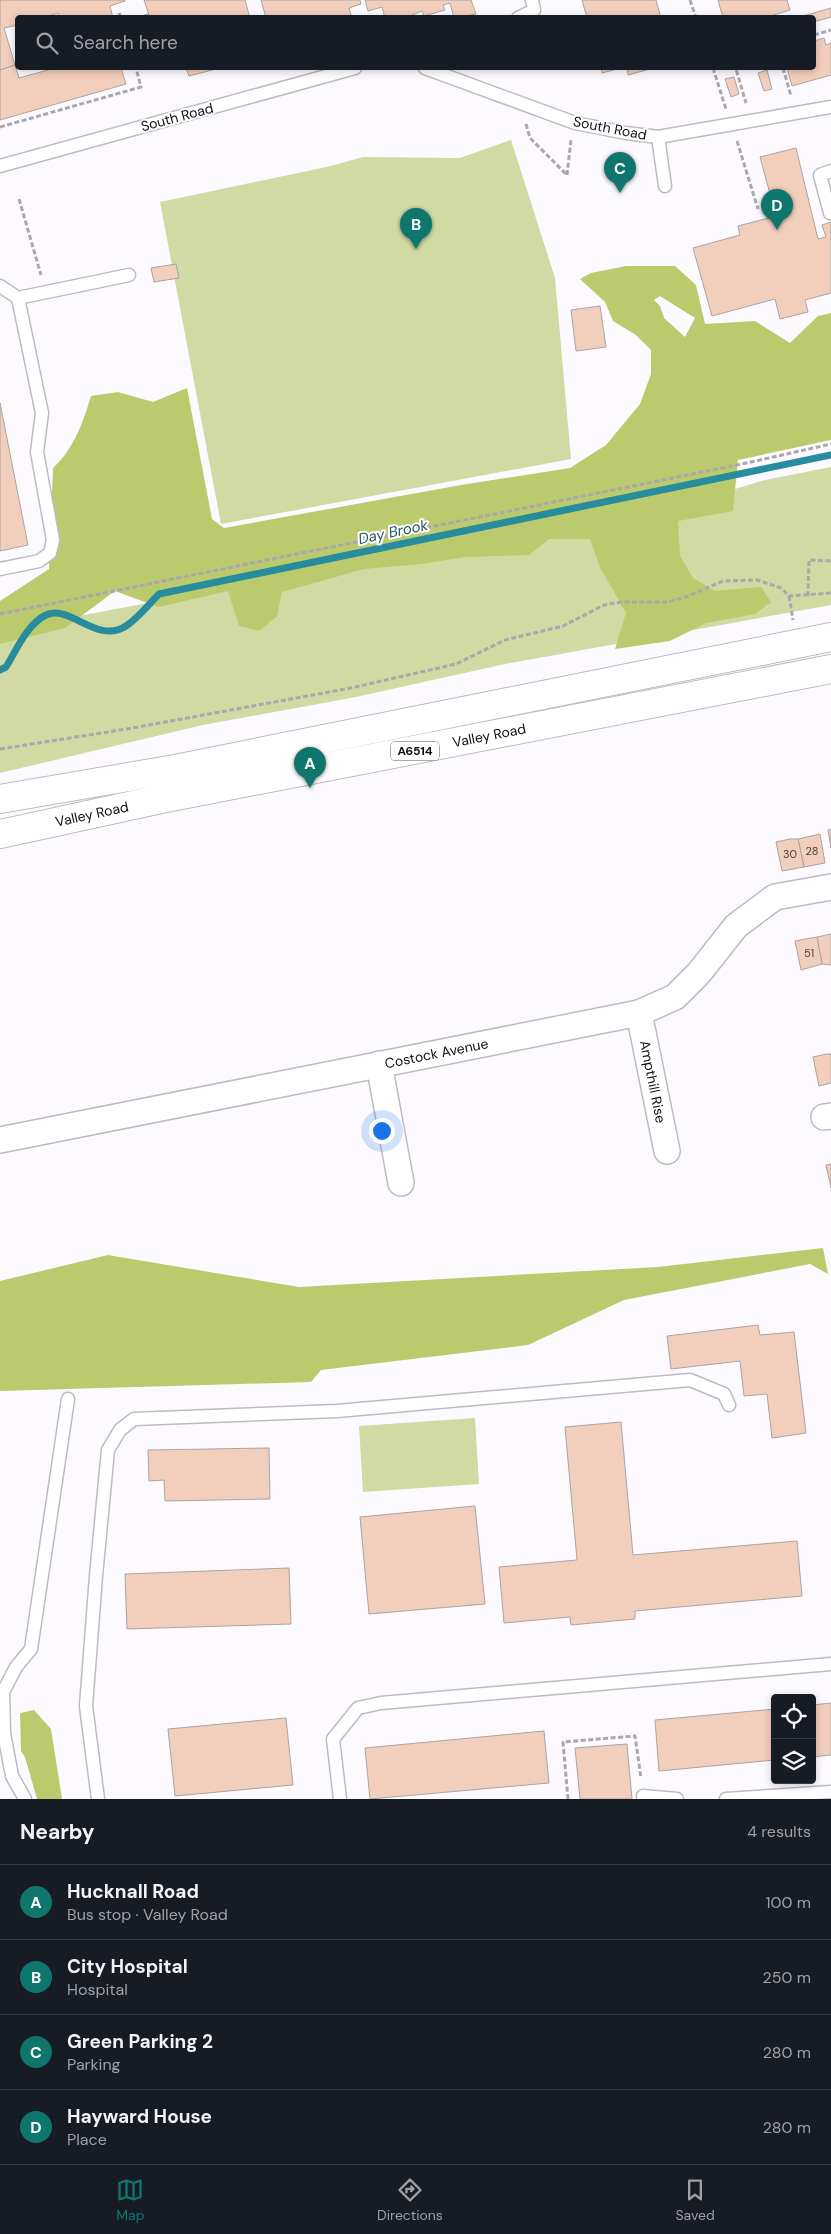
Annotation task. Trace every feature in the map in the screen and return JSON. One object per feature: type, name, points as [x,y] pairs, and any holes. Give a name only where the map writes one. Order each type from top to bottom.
[{"type":"highway","name":"Valley Road","points":[[0,799],[175,769],[831,637]]},
{"type":"highway","name":"Valley Road","points":[[0,834],[161,799],[831,669]]},
{"type":"street","name":"Costock Avenue","points":[[0,1140],[638,1013],[675,997],[699,973],[736,926],[775,897],[831,887]]},
{"type":"street","name":"Ampthill Rise","points":[[638,1013],[667,1152]]},
{"type":"street","points":[[379,1064],[401,1183]]},
{"type":"lane","points":[[524,15],[534,10],[532,0]]},
{"type":"lane","name":"South Road","points":[[0,166],[348,70]]},
{"type":"lane","name":"South Road","points":[[433,70],[575,123],[658,137],[831,107]]},
{"type":"lane","points":[[658,137],[665,186]]},
{"type":"lane","points":[[830,213],[820,175],[831,171]]},
{"type":"lane","points":[[18,298],[129,275]]},
{"type":"lane","points":[[0,286],[18,298],[42,414],[37,452],[52,540],[50,554],[40,561],[0,569]]},
{"type":"lane","points":[[98,1799],[86,1706],[108,1450],[120,1430],[134,1419],[338,1412],[690,1380],[724,1394],[729,1405]]},
{"type":"lane","points":[[25,1799],[6,1777],[3,1692],[16,1667],[31,1650],[68,1399]]},
{"type":"lane","points":[[340,1799],[333,1739],[358,1708],[381,1704],[831,1664]]},
{"type":"lane","points":[[726,1799],[831,1792]]},
{"type":"lane","points":[[643,1796],[677,1799]]},
{"type":"path","points":[[690,0],[695,15]]},
{"type":"path","points":[[816,34],[831,30]]},
{"type":"path","points":[[0,127],[142,87],[137,70]]},
{"type":"path","points":[[714,70],[758,209]]},
{"type":"path","points":[[736,70],[751,121]]},
{"type":"path","points":[[784,70],[797,113]]},
{"type":"path","points":[[527,126],[530,138],[567,175],[570,146]]},
{"type":"path","points":[[19,199],[42,277],[33,280]]},
{"type":"path","points":[[0,614],[722,468],[831,444]]},
{"type":"path","points":[[808,596],[809,560],[831,561]]},
{"type":"path","points":[[0,749],[127,729],[332,691],[456,664],[505,640],[563,626],[604,605],[621,602],[667,602],[686,598],[723,581],[757,580],[781,588],[789,596],[794,625]]},
{"type":"path","points":[[789,596],[831,594]]},
{"type":"path","points":[[568,1799],[563,1742],[635,1736],[643,1796]]},
{"type":"green space","points":[[511,140],[555,278],[571,459],[221,524],[160,202],[331,166],[363,157],[460,158]]},
{"type":"green space","points":[[626,266],[675,266],[696,285],[705,324],[755,321],[790,343],[818,316],[831,313],[831,440],[738,460],[733,511],[678,521],[680,556],[693,578],[715,591],[761,587],[771,602],[755,614],[706,623],[670,641],[615,649],[626,613],[600,567],[590,539],[549,539],[529,555],[465,557],[422,564],[364,569],[282,592],[277,616],[259,631],[239,626],[228,591],[158,607],[115,591],[65,628],[0,644],[0,601],[49,569],[53,468],[72,444],[91,396],[118,392],[153,402],[187,388],[212,519],[224,528],[461,485],[570,468],[606,445],[640,404],[651,374],[651,350],[636,335],[613,321],[605,302],[580,279],[591,273]],"holes":[[[660,296],[695,318],[685,337],[664,318],[660,306],[654,300]]]},
{"type":"green space","points":[[831,467],[831,605],[505,664],[356,697],[203,725],[0,773],[0,631],[712,496],[765,480]]},
{"type":"green space","points":[[823,1248],[828,1274],[810,1264],[624,1300],[528,1345],[321,1370],[311,1382],[0,1391],[0,1281],[108,1255],[299,1287],[658,1267]]},
{"type":"green space","points":[[475,1418],[479,1484],[363,1492],[359,1426]]},
{"type":"green space","points":[[34,1710],[51,1729],[62,1799],[37,1799],[25,1757],[21,1751],[20,1713]]},
{"type":"building","points":[[0,0],[125,0],[110,6],[112,15],[58,15],[58,13],[52,15],[15,15],[15,26],[4,28],[15,65],[0,70]]},
{"type":"building","points":[[144,0],[245,0],[249,15],[149,15]]},
{"type":"building","points":[[261,0],[360,0],[361,4],[349,8],[351,15],[265,15]]},
{"type":"building","points":[[365,0],[471,0],[476,14],[453,15],[450,3],[443,5],[445,10],[428,15],[424,15],[422,11],[412,15],[384,15],[382,7],[368,11]]},
{"type":"building","points":[[582,0],[656,0],[660,15],[586,15]]},
{"type":"building","points":[[718,0],[787,0],[790,10],[774,15],[722,15]]},
{"type":"building","points":[[831,8],[831,17],[816,21],[816,15],[806,15]]},
{"type":"building","points":[[824,38],[826,45],[831,43],[831,75],[792,86],[788,70],[816,70],[816,40]]},
{"type":"building","points":[[15,65],[19,78],[48,70],[122,70],[126,84],[0,120],[0,70]]},
{"type":"building","points":[[187,70],[212,70],[189,76]]},
{"type":"building","points":[[601,70],[613,70],[602,73]]},
{"type":"building","points":[[627,70],[647,70],[628,75]]},
{"type":"building","points":[[767,70],[772,89],[764,91],[758,73]]},
{"type":"building","points":[[734,77],[739,94],[731,97],[725,79]]},
{"type":"building","points":[[796,148],[818,239],[826,237],[822,225],[831,222],[831,293],[805,300],[808,312],[780,319],[775,299],[712,316],[693,248],[740,235],[738,226],[776,216],[760,157]]},
{"type":"building","points":[[176,264],[179,278],[154,282],[151,268]]},
{"type":"building","points":[[600,306],[606,347],[576,351],[571,310]]},
{"type":"building","points":[[0,403],[28,545],[0,551]]},
{"type":"building","points":[[831,829],[831,848],[828,830]]},
{"type":"building","points":[[820,834],[825,863],[804,867],[798,839]]},
{"type":"building","points":[[798,839],[804,867],[782,871],[776,842]]},
{"type":"building","points":[[831,934],[831,965],[822,964],[817,937]]},
{"type":"building","points":[[817,937],[822,964],[801,970],[795,941]]},
{"type":"building","points":[[831,1054],[831,1083],[819,1086],[813,1057]]},
{"type":"building","points":[[831,1164],[831,1188],[826,1165]]},
{"type":"building","points":[[758,1325],[760,1335],[794,1332],[806,1433],[772,1438],[767,1394],[744,1396],[740,1361],[671,1369],[667,1336]]},
{"type":"building","points":[[621,1422],[633,1555],[797,1541],[802,1596],[635,1611],[635,1619],[571,1625],[570,1617],[504,1623],[499,1567],[577,1560],[565,1427]]},
{"type":"building","points":[[269,1448],[270,1499],[165,1501],[164,1480],[149,1481],[148,1450]]},
{"type":"building","points":[[475,1506],[485,1604],[369,1614],[360,1517]]},
{"type":"building","points":[[289,1568],[291,1624],[127,1629],[125,1574]]},
{"type":"building","points":[[831,1703],[831,1755],[816,1757],[816,1705]]},
{"type":"building","points":[[771,1709],[771,1760],[659,1771],[655,1720]]},
{"type":"building","points":[[286,1718],[293,1785],[175,1796],[168,1729]]},
{"type":"building","points":[[544,1731],[549,1783],[370,1799],[365,1748]]},
{"type":"building","points":[[627,1744],[632,1799],[580,1799],[575,1748]]},
{"type":"waterway","name":"Day Brook","points":[[0,670],[6,667],[33,625],[46,615],[55,613],[65,615],[94,628],[115,631],[130,623],[159,594],[831,455]]},
{"type":"place","name":"Green Parking 2","points":[[620,193]]},
{"type":"place","name":"Hayward House","points":[[777,230]]},
{"type":"place","name":"City Hospital","points":[[416,249]]},
{"type":"place","name":"Hucknall Road","points":[[310,788]]}]
